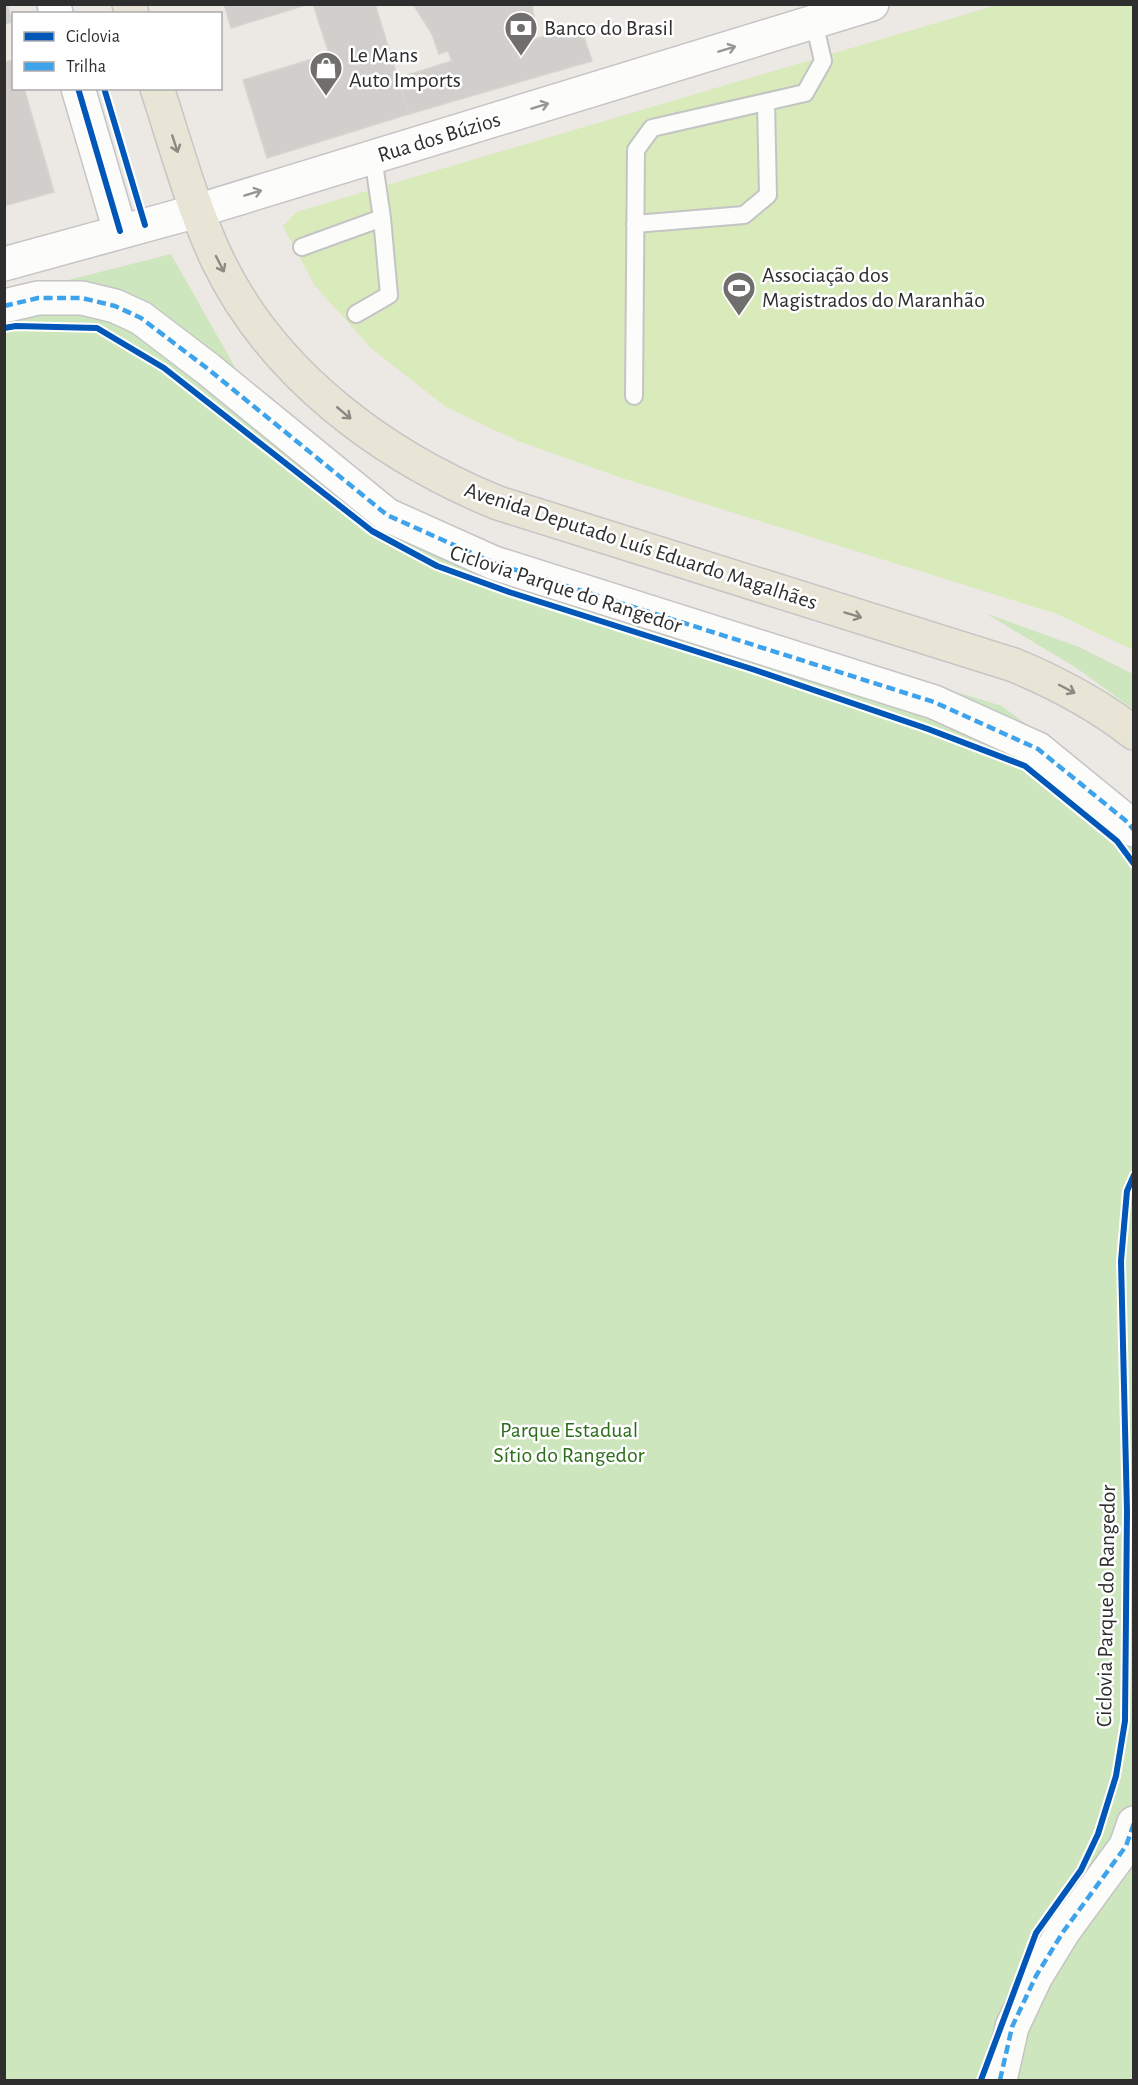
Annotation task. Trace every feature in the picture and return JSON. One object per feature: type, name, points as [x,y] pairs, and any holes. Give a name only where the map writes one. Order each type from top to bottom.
[{"type":"main road","name":"Avenida Deputado Luís Eduardo Magalhães","points":[[158,90],[197,211],[218,262],[235,293],[260,330],[285,359],[351,419],[387,446],[457,486],[498,503],[1014,665],[1046,678],[1078,695],[1134,734]]},
{"type":"street","name":"Rua dos Búzios","points":[[4,264],[197,211],[872,4]]},
{"type":"street","points":[[79,90],[120,231]]},
{"type":"street","points":[[4,306],[38,298],[82,298],[124,310],[141,318],[208,369],[387,515],[494,563],[934,702],[1038,749],[1125,820],[1134,830]]},
{"type":"street","points":[[1000,2080],[1012,2027],[1036,1977],[1063,1932],[1126,1846],[1134,1823]]},
{"type":"lane","points":[[634,396],[636,150],[652,128],[805,93],[823,60],[814,22]]},
{"type":"lane","points":[[635,224],[744,214],[768,195],[766,102]]},
{"type":"lane","points":[[356,314],[390,295],[373,157]]},
{"type":"lane","points":[[302,247],[382,218]]},
{"type":"green space","name":"Associação dos Magistrados do Maranhão","points":[[997,5],[1133,5],[1133,650],[1057,614],[619,477],[518,441],[446,407],[372,349],[315,286],[283,226],[296,212]]},
{"type":"green space","name":"Parque Estadual Sítio do Rangedor","points":[[171,254],[245,385],[387,506],[457,538],[1002,706],[1133,804],[1133,2080],[5,2080],[5,296]]},
{"type":"green space","points":[[985,613],[1079,647],[1133,674],[1133,709],[1075,667]]},
{"type":"building","points":[[4,4],[7,4],[12,22],[4,24]]},
{"type":"building","name":"Le Mans Auto Imports","points":[[224,4],[309,4],[231,28]]},
{"type":"building","name":"Le Mans Auto Imports","points":[[313,4],[375,4],[409,114],[267,158],[243,80],[329,54]]},
{"type":"building","name":"Banco do Brasil","points":[[413,4],[532,4],[535,23],[518,28],[523,43],[580,25],[592,61],[409,114],[398,78],[452,61],[448,51],[439,54],[432,34]]},
{"type":"building","points":[[12,60],[12,90],[25,90],[54,192],[4,206],[4,62]]},
{"type":"marked path","points":[[4,306],[38,298],[82,298],[115,306],[141,318],[208,369],[387,515],[494,563],[934,702],[1038,749],[1125,820],[1134,830]]},
{"type":"marked path","points":[[1000,2080],[1012,2027],[1036,1976],[1063,1932],[1126,1846],[1134,1823]]},
{"type":"cycle path","points":[[79,90],[120,231]]},
{"type":"cycle path","points":[[105,90],[145,225]]},
{"type":"cycle path","name":"Ciclovia Parque do Rangedor","points":[[4,328],[16,326],[97,328],[164,368],[372,531],[437,566],[509,592],[755,670],[928,729],[1025,766],[1117,841],[1134,864]]},
{"type":"cycle path","name":"Ciclovia Parque do Rangedor","points":[[981,2080],[1036,1933],[1081,1870],[1098,1834],[1116,1776],[1125,1721],[1127,1511],[1121,1261],[1127,1191],[1134,1175]]},
{"type":"place","name":"Banco do Brasil","points":[[521,57]]},
{"type":"place","name":"Le Mans Auto Imports","points":[[326,97]]},
{"type":"place","name":"Associação dos Magistrados do Maranhão","points":[[739,317]]}]
